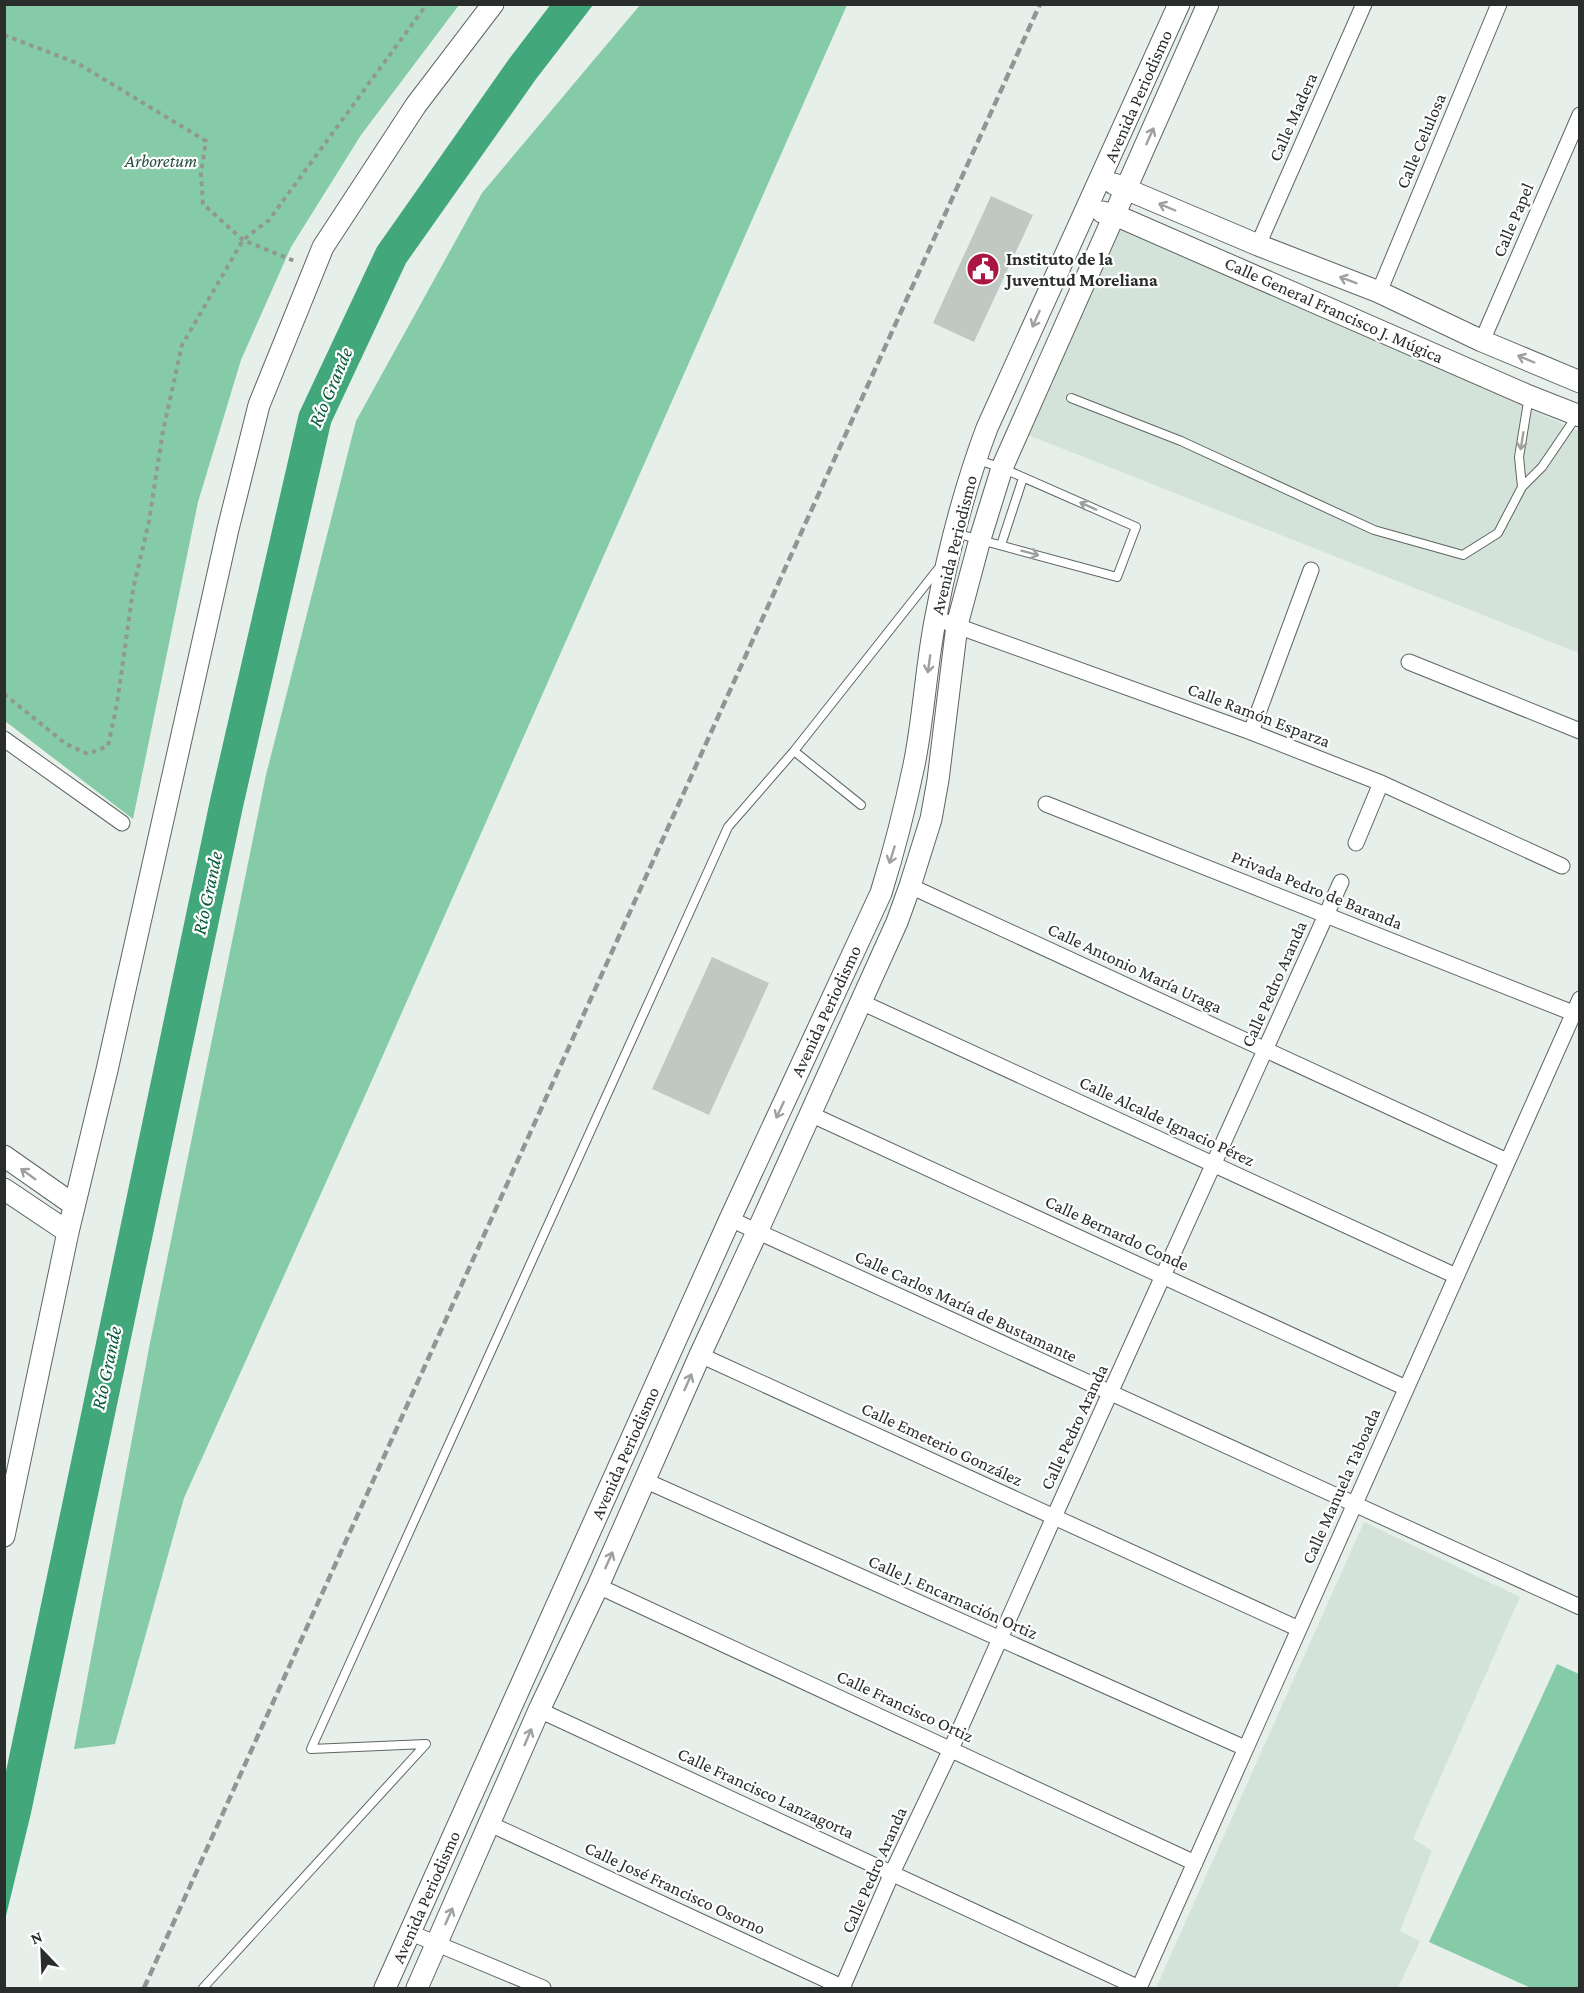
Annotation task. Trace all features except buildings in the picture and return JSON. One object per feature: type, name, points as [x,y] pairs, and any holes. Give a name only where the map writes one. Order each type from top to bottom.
[{"type":"street","points":[[4,1536],[74,1205],[112,1047],[228,529],[259,405],[323,247],[416,105],[493,4]]},
{"type":"street","name":"Avenida Periodismo","points":[[385,1989],[730,1219],[880,892],[895,847],[914,763],[935,618],[954,532],[975,459],[1179,4]]},
{"type":"street","name":"Avenida Periodismo","points":[[417,1989],[539,1710],[598,1586],[700,1355],[758,1232],[897,922],[930,819],[938,780],[957,625],[1002,468],[1208,4]]},
{"type":"street","name":"Calle Madera","points":[[1258,245],[1364,4]]},
{"type":"street","name":"Calle Celulosa","points":[[1379,292],[1499,4]]},
{"type":"street","name":"Calle Papel","points":[[1482,341],[1580,115]]},
{"type":"street","name":"Calle General Francisco J. Múgica","points":[[1101,178],[1258,245],[1379,292],[1482,341],[1580,382]]},
{"type":"street","name":"Calle General Francisco J. Múgica","points":[[1087,208],[1114,216],[1529,396],[1579,415]]},
{"type":"street","points":[[1251,732],[1311,570]]},
{"type":"street","name":"Calle Ramón Esparza","points":[[935,618],[1251,732],[1382,783],[1562,866]]},
{"type":"street","points":[[1408,662],[1580,731]]},
{"type":"street","points":[[4,739],[122,824]]},
{"type":"street","points":[[1356,843],[1382,783]]},
{"type":"street","name":"Privada Pedro de Baranda","points":[[1046,804],[1326,915],[1576,1006]]},
{"type":"street","name":"Calle Pedro Aranda","points":[[843,1988],[892,1873],[951,1749],[1341,882]]},
{"type":"street","name":"Calle Antonio María Uraga","points":[[910,886],[1507,1161]]},
{"type":"street","name":"Calle Alcalde Ignacio Pérez","points":[[861,1002],[1456,1276]]},
{"type":"street","name":"Calle Manuela Taboada","points":[[1139,1988],[1576,1006]]},
{"type":"street","name":"Calle Bernardo Conde","points":[[810,1114],[1406,1388]]},
{"type":"street","points":[[4,1156],[74,1205]]},
{"type":"street","points":[[4,1189],[68,1232]]},
{"type":"street","points":[[44,1217],[52,1191]]},
{"type":"street","name":"Calle Carlos María de Bustamante","points":[[730,1219],[1580,1607]]},
{"type":"street","name":"Calle Emeterio González","points":[[700,1355],[1299,1629]]},
{"type":"street","name":"Calle J. Encarnación Ortiz","points":[[644,1480],[1245,1749]]},
{"type":"street","name":"Calle Francisco Ortiz","points":[[598,1586],[1195,1863]]},
{"type":"street","name":"Calle Francisco Lanzagorta","points":[[539,1710],[1139,1988]]},
{"type":"street","name":"Calle José Francisco Osorno","points":[[490,1824],[843,1988]]},
{"type":"street","points":[[411,1933],[543,1989]]},
{"type":"lane","points":[[1522,487],[1519,457],[1529,396]]},
{"type":"lane","points":[[1071,398],[1182,441],[1374,530],[1463,555],[1498,533],[1522,487],[1542,467],[1579,415]]},
{"type":"lane","points":[[954,532],[1117,577],[1136,527],[1002,468],[975,459]]},
{"type":"lane","points":[[1001,545],[1023,478]]},
{"type":"lane","points":[[203,1989],[426,1743],[311,1749],[728,827],[794,751],[949,556]]},
{"type":"lane","points":[[794,751],[861,805]]},
{"type":"path","points":[[4,694],[66,744],[88,754],[108,746],[117,704],[133,590],[149,521],[163,431],[182,345],[243,240],[269,220],[428,4]]},
{"type":"path","points":[[4,35],[77,63],[206,141],[201,173],[203,204],[243,240],[314,268]]},
{"type":"shaded area","points":[[1116,227],[1579,431],[1579,653],[1023,433]]},
{"type":"shaded area","points":[[1364,1522],[1520,1597],[1413,1839],[1432,1851],[1400,1931],[1420,1941],[1398,1988],[1156,1988]]},
{"type":"green space","name":"Arboretum","points":[[4,5],[459,5],[361,135],[291,247],[241,360],[198,502],[133,819],[5,721]]},
{"type":"green space","points":[[640,5],[847,5],[372,1080],[184,1498],[115,1744],[74,1749],[149,1348],[266,775],[356,421],[482,193]]},
{"type":"green space","points":[[1557,1664],[1579,1674],[1579,1988],[1531,1988],[1429,1942]]},
{"type":"water","name":"Río Grande","points":[[551,4],[593,5],[536,79],[406,263],[331,423],[243,807],[31,1813],[5,1920],[5,1776],[210,800],[299,413],[377,247],[509,59]]},
{"type":"railway","points":[[144,1988],[1040,4]]},
{"type":"place","name":"Instituto de la Juventud Moreliana","points":[[983,269]]}]
